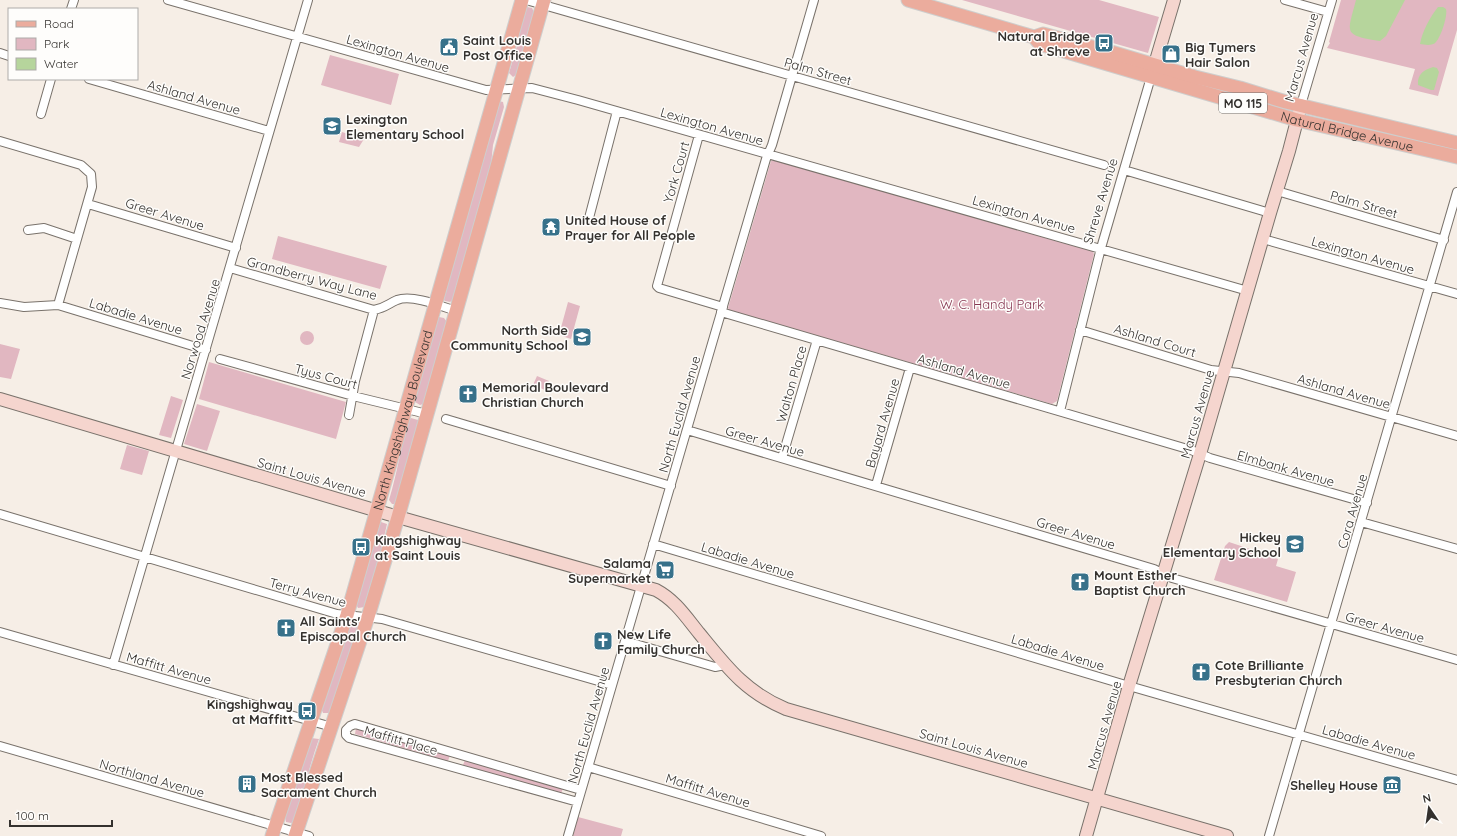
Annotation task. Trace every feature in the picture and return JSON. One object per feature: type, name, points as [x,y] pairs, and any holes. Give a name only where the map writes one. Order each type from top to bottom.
[{"type":"main road","name":"North Kingshighway Boulevard","points":[[273,831],[347,615],[522,0]]},
{"type":"main road","name":"Natural Bridge Avenue","points":[[908,0],[1034,37],[1040,44],[1086,58],[1098,57],[1153,71],[1457,157]]},
{"type":"main road","name":"North Kingshighway Boulevard","points":[[300,835],[332,727],[368,617],[398,517],[543,2]]},
{"type":"main road","name":"Natural Bridge Avenue","points":[[1034,37],[1042,34],[1153,71]]},
{"type":"main road","name":"Natural Bridge Avenue","points":[[1299,112],[1383,125],[1457,143]]},
{"type":"street","name":"Lexington Avenue","points":[[168,0],[486,90],[532,88],[1101,248],[1248,291]]},
{"type":"street","name":"Norwood Avenue","points":[[112,665],[308,0]]},
{"type":"street","name":"Palm Street","points":[[526,0],[543,2],[792,76],[1104,165]]},
{"type":"street","name":"North Euclid Avenue","points":[[568,836],[814,0]]},
{"type":"street","name":"Shreve Avenue","points":[[1060,411],[1101,248],[1174,0]]},
{"type":"street","points":[[1285,0],[1328,12]]},
{"type":"street","name":"Marcus Avenue","points":[[1086,836],[1129,686],[1248,291],[1332,0]]},
{"type":"street","points":[[41,114],[51,80]]},
{"type":"street","name":"Ashland Avenue","points":[[92,80],[270,131]]},
{"type":"street","points":[[589,218],[617,111]]},
{"type":"street","name":"York Court","points":[[657,286],[699,135]]},
{"type":"street","points":[[0,141],[81,165],[91,174],[92,187],[58,305],[24,307],[0,303]]},
{"type":"street","points":[[1124,170],[1270,213]]},
{"type":"street","name":"Palm Street","points":[[1277,191],[1444,240]]},
{"type":"street","name":"Cora Avenue","points":[[1269,836],[1457,192]]},
{"type":"street","name":"Greer Avenue","points":[[88,204],[236,248]]},
{"type":"street","points":[[28,230],[44,228],[77,239]]},
{"type":"street","name":"Lexington Avenue","points":[[1263,239],[1457,294]]},
{"type":"street","name":"Grandberry Way Lane","points":[[230,268],[374,310],[383,309],[398,300],[408,298],[435,304],[456,311]]},
{"type":"street","name":"Ashland Avenue","points":[[657,286],[722,310],[817,340],[1060,411],[1200,454]]},
{"type":"street","name":"Labadie Avenue","points":[[58,305],[206,350]]},
{"type":"street","points":[[349,415],[355,382],[374,310]]},
{"type":"street","name":"Ashland Court","points":[[1080,330],[1211,370],[1224,371]]},
{"type":"street","name":"Walton Place","points":[[782,458],[817,340]]},
{"type":"street","name":"Tyus Court","points":[[220,359],[353,396],[427,414]]},
{"type":"street","name":"Bayard Avenue","points":[[876,485],[910,368]]},
{"type":"street","name":"Ashland Avenue","points":[[1224,371],[1239,373],[1457,436]]},
{"type":"street","name":"Saint Louis Avenue","points":[[0,399],[398,517],[660,592],[675,603],[725,665],[752,691],[786,709],[1227,836]]},
{"type":"street","points":[[446,419],[670,486]]},
{"type":"street","name":"Greer Avenue","points":[[687,430],[876,485],[1154,570],[1172,578],[1457,660]]},
{"type":"street","name":"Elmbank Avenue","points":[[1200,454],[1367,504]]},
{"type":"street","name":"Terry Avenue","points":[[0,514],[337,614],[382,619],[612,685]]},
{"type":"street","points":[[1361,522],[1457,549]]},
{"type":"street","name":"Labadie Avenue","points":[[653,544],[1129,686],[1457,780]]},
{"type":"street","name":"Maffitt Avenue","points":[[0,632],[332,727]]},
{"type":"street","points":[[625,641],[715,667],[725,665]]},
{"type":"street","name":"Maffitt Place","points":[[578,802],[349,738],[346,735],[346,730],[355,724],[581,790]]},
{"type":"street","name":"Northland Avenue","points":[[0,746],[273,831],[300,835]]},
{"type":"street","name":"Maffitt Avenue","points":[[588,767],[821,836]]},
{"type":"green space","points":[[962,0],[1099,0],[1159,17],[1148,53]]},
{"type":"green space","points":[[1341,0],[1457,0],[1457,30],[1438,96],[1409,89],[1415,69],[1327,48],[1330,43],[1329,42]]},
{"type":"green space","points":[[525,8],[532,8],[534,12],[517,74],[513,77],[509,73],[519,39],[518,36]]},
{"type":"green space","points":[[330,55],[399,74],[391,105],[321,85]]},
{"type":"green space","points":[[499,101],[503,102],[504,107],[493,145],[491,165],[453,300],[450,302],[445,301],[443,299]]},
{"type":"green space","points":[[342,132],[364,139],[359,147],[339,142]]},
{"type":"green space","name":"W. C. Handy Park","points":[[773,160],[1092,250],[1094,254],[1057,401],[1052,404],[729,310],[728,308],[771,161]]},
{"type":"green space","points":[[278,236],[387,266],[380,289],[272,259]]},
{"type":"green space","points":[[568,302],[580,306],[571,339],[559,335]]},
{"type":"green space","points":[[439,317],[444,318],[447,322],[423,404],[420,405],[415,402],[415,399],[437,319]]},
{"type":"green space","points":[[304,331],[310,331],[314,335],[314,341],[310,345],[304,345],[300,341],[300,335]]},
{"type":"green space","points":[[0,344],[20,349],[11,379],[0,377]]},
{"type":"green space","points":[[209,362],[346,402],[336,439],[199,399]]},
{"type":"green space","points":[[537,376],[549,381],[549,385],[545,390],[533,385]]},
{"type":"green space","points":[[171,396],[183,400],[171,438],[159,435]]},
{"type":"green space","points":[[197,404],[220,411],[207,451],[184,444]]},
{"type":"green space","points":[[411,418],[418,420],[419,423],[395,504],[392,504],[389,500],[408,420]]},
{"type":"green space","points":[[127,445],[149,451],[142,475],[120,469]]},
{"type":"green space","points":[[381,522],[387,524],[377,566],[365,607],[358,608],[356,604]]},
{"type":"green space","points":[[1229,542],[1250,549],[1250,551],[1278,559],[1276,566],[1296,572],[1287,602],[1214,580],[1225,546]]},
{"type":"green space","points":[[351,621],[356,622],[359,625],[329,713],[323,713],[321,708]]},
{"type":"green space","points":[[356,728],[450,755],[448,761],[355,734]]},
{"type":"green space","points":[[311,738],[319,739],[294,822],[286,822],[285,817]]},
{"type":"green space","points":[[465,760],[563,788],[561,794],[463,765]]},
{"type":"green space","points":[[578,817],[623,829],[621,836],[573,836]]},
{"type":"water","points":[[1356,0],[1405,0],[1386,36],[1380,41],[1359,37],[1351,31],[1350,26]]},
{"type":"water","points":[[1438,7],[1443,7],[1446,9],[1445,21],[1440,36],[1433,44],[1420,44],[1427,25]]},
{"type":"water","points":[[1433,67],[1437,68],[1439,72],[1434,90],[1418,85],[1420,75]]},
{"type":"place","name":"Natural Bridge at Shreve","points":[[1104,43]]},
{"type":"place","name":"Saint Louis Post Office","points":[[449,47]]},
{"type":"place","name":"Big Tymers Hair Salon","points":[[1171,54]]},
{"type":"place","name":"Lexington Elementary School","points":[[332,126]]},
{"type":"place","name":"United House of Prayer for All People","points":[[551,227]]},
{"type":"place","name":"North Side Community School","points":[[582,337]]},
{"type":"place","name":"Memorial Boulevard Christian Church","points":[[468,394]]},
{"type":"place","name":"Hickey Elementary School","points":[[1295,544]]},
{"type":"place","name":"Kingshighway at Saint Louis","points":[[361,547]]},
{"type":"place","name":"Salama Supermarket","points":[[665,570]]},
{"type":"place","name":"Mount Esther Baptist Church","points":[[1080,582]]},
{"type":"place","name":"All Saints' Episcopal Church","points":[[286,628]]},
{"type":"place","name":"New Life Family Church","points":[[603,641]]},
{"type":"place","name":"Cote Brilliante Presbyterian Church","points":[[1201,672]]},
{"type":"place","name":"Kingshighway at Maffitt","points":[[307,711]]},
{"type":"place","name":"Most Blessed Sacrament Church","points":[[247,784]]},
{"type":"place","name":"Shelley House","points":[[1392,785]]}]
